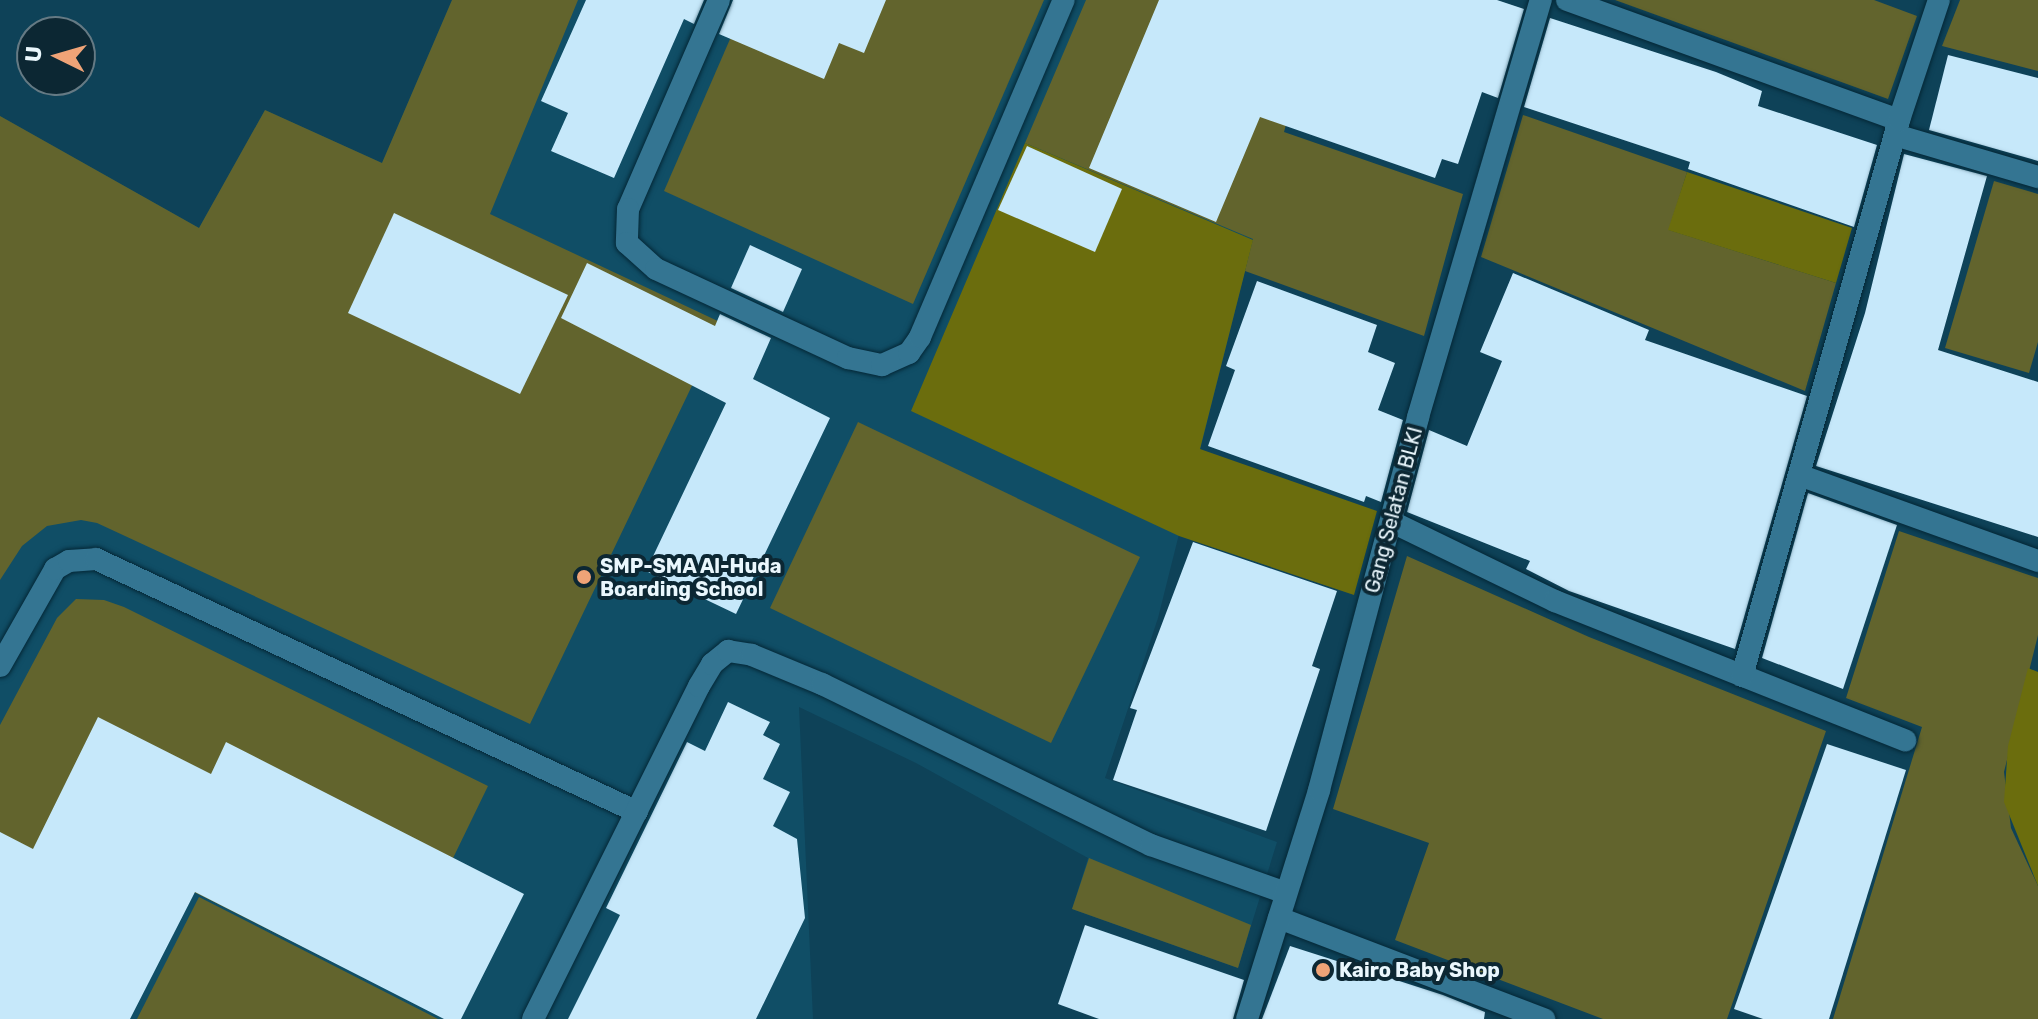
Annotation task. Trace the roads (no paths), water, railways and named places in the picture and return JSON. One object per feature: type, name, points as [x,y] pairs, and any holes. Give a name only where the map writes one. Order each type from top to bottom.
[{"type":"street","points":[[719,0],[628,209],[627,243],[656,269],[848,358],[882,365],[909,353],[920,337],[1064,0]]},
{"type":"street","name":"Gang Selatan BLKI","points":[[1247,1019],[1279,918],[1541,0]]},
{"type":"street","points":[[1567,0],[1897,127],[2038,177]]},
{"type":"street","points":[[1742,676],[1897,127],[1939,0]]},
{"type":"street","points":[[1799,475],[2038,561]]},
{"type":"street","points":[[1392,522],[1516,584],[1905,740]]},
{"type":"street","points":[[0,666],[55,569],[69,561],[96,559],[637,812]]},
{"type":"street","points":[[533,1019],[712,664],[728,651],[739,651],[822,684],[1163,850],[1286,893]]},
{"type":"street","points":[[1279,918],[1544,1019]]},
{"type":"place","name":"SMP-SMA Al-Huda Boarding School","points":[[584,577]]},
{"type":"place","name":"Kairo Baby Shop","points":[[1323,970]]}]
